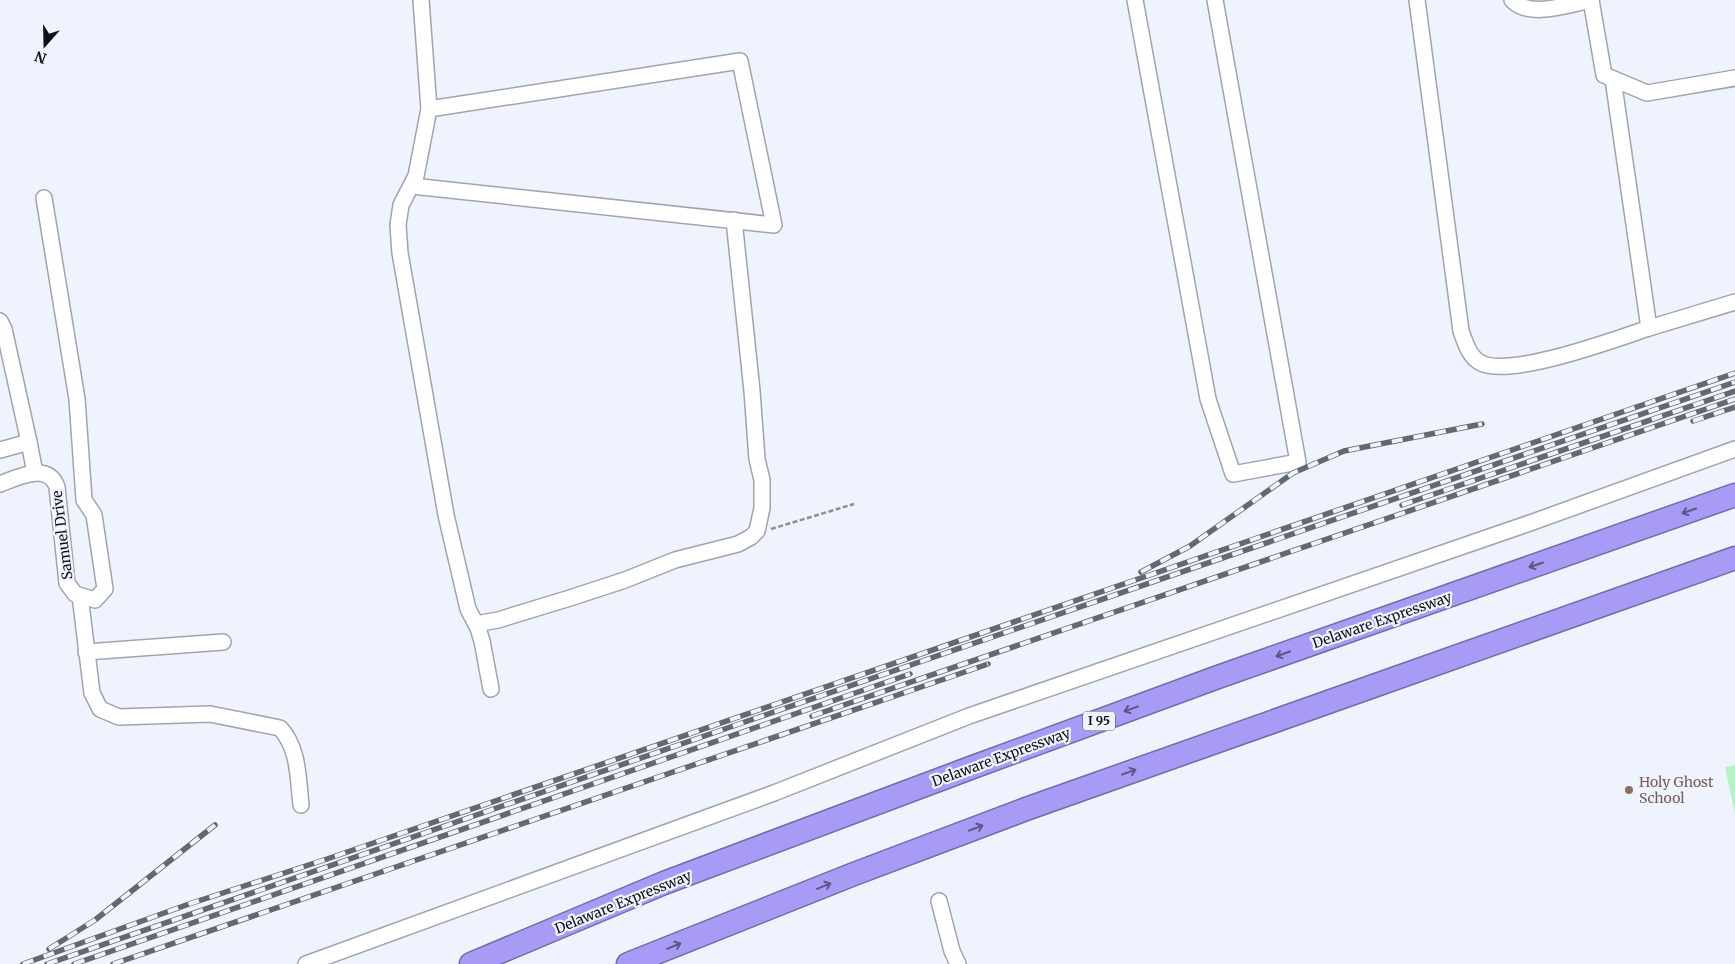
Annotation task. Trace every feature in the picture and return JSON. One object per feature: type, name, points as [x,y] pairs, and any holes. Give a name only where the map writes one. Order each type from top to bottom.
[{"type":"highway","name":"Delaware Expressway","points":[[471,964],[664,884],[964,770],[1228,674],[1735,495]]},
{"type":"highway","points":[[628,964],[1026,809],[1735,558]]},
{"type":"street","points":[[421,0],[429,109],[420,157],[412,186],[401,205],[398,225],[400,253],[446,515],[468,609],[476,624],[491,689]]},
{"type":"street","points":[[1135,0],[1208,399],[1233,474],[1298,462],[1215,0]]},
{"type":"street","points":[[1417,0],[1461,331],[1468,351],[1481,363],[1500,367],[1531,362],[1578,351],[1735,302]]},
{"type":"street","points":[[1512,0],[1517,5],[1533,10],[1591,0],[1604,75],[1647,93],[1735,78]]},
{"type":"street","points":[[412,186],[774,225],[740,61],[429,109]]},
{"type":"street","points":[[1613,79],[1649,328]]},
{"type":"street","points":[[44,198],[77,399],[83,480],[57,487]]},
{"type":"street","points":[[476,624],[498,620],[570,598],[625,580],[675,560],[738,544],[751,537],[757,531],[762,508],[762,480],[757,459],[753,401],[734,220]]},
{"type":"street","points":[[0,321],[4,329],[35,473],[0,484]]},
{"type":"street","points":[[0,450],[29,442]]},
{"type":"street","points":[[306,964],[783,790],[969,716],[1476,542],[1735,449]]},
{"type":"street","name":"Samuel Drive","points":[[35,473],[49,475],[57,487],[65,578],[70,590],[80,596],[95,600],[105,589],[94,516],[84,500],[83,480]]},
{"type":"street","points":[[80,596],[92,693],[100,709],[119,718],[210,714],[280,728],[288,737],[295,758],[301,805]]},
{"type":"street","points":[[86,652],[223,642]]},
{"type":"street","points":[[938,901],[952,951],[958,964]]},
{"type":"path","points":[[757,531],[774,529],[854,504]]},
{"type":"green space","points":[[1735,765],[1735,814],[1725,767]]},
{"type":"railway","points":[[23,964],[189,904],[327,859],[1735,373]]},
{"type":"railway","points":[[47,964],[1735,382]]},
{"type":"railway","points":[[1402,505],[1735,391]]},
{"type":"railway","points":[[812,716],[1735,399]]},
{"type":"railway","points":[[1693,421],[1735,407]]},
{"type":"railway","points":[[1141,572],[1190,546],[1293,473],[1344,451],[1482,424]]},
{"type":"railway","points":[[113,964],[988,664]]},
{"type":"railway","points":[[74,964],[910,674]]},
{"type":"railway","points":[[49,949],[95,920],[215,825]]},
{"type":"place","name":"Holy Ghost School","points":[[1629,790]]}]
